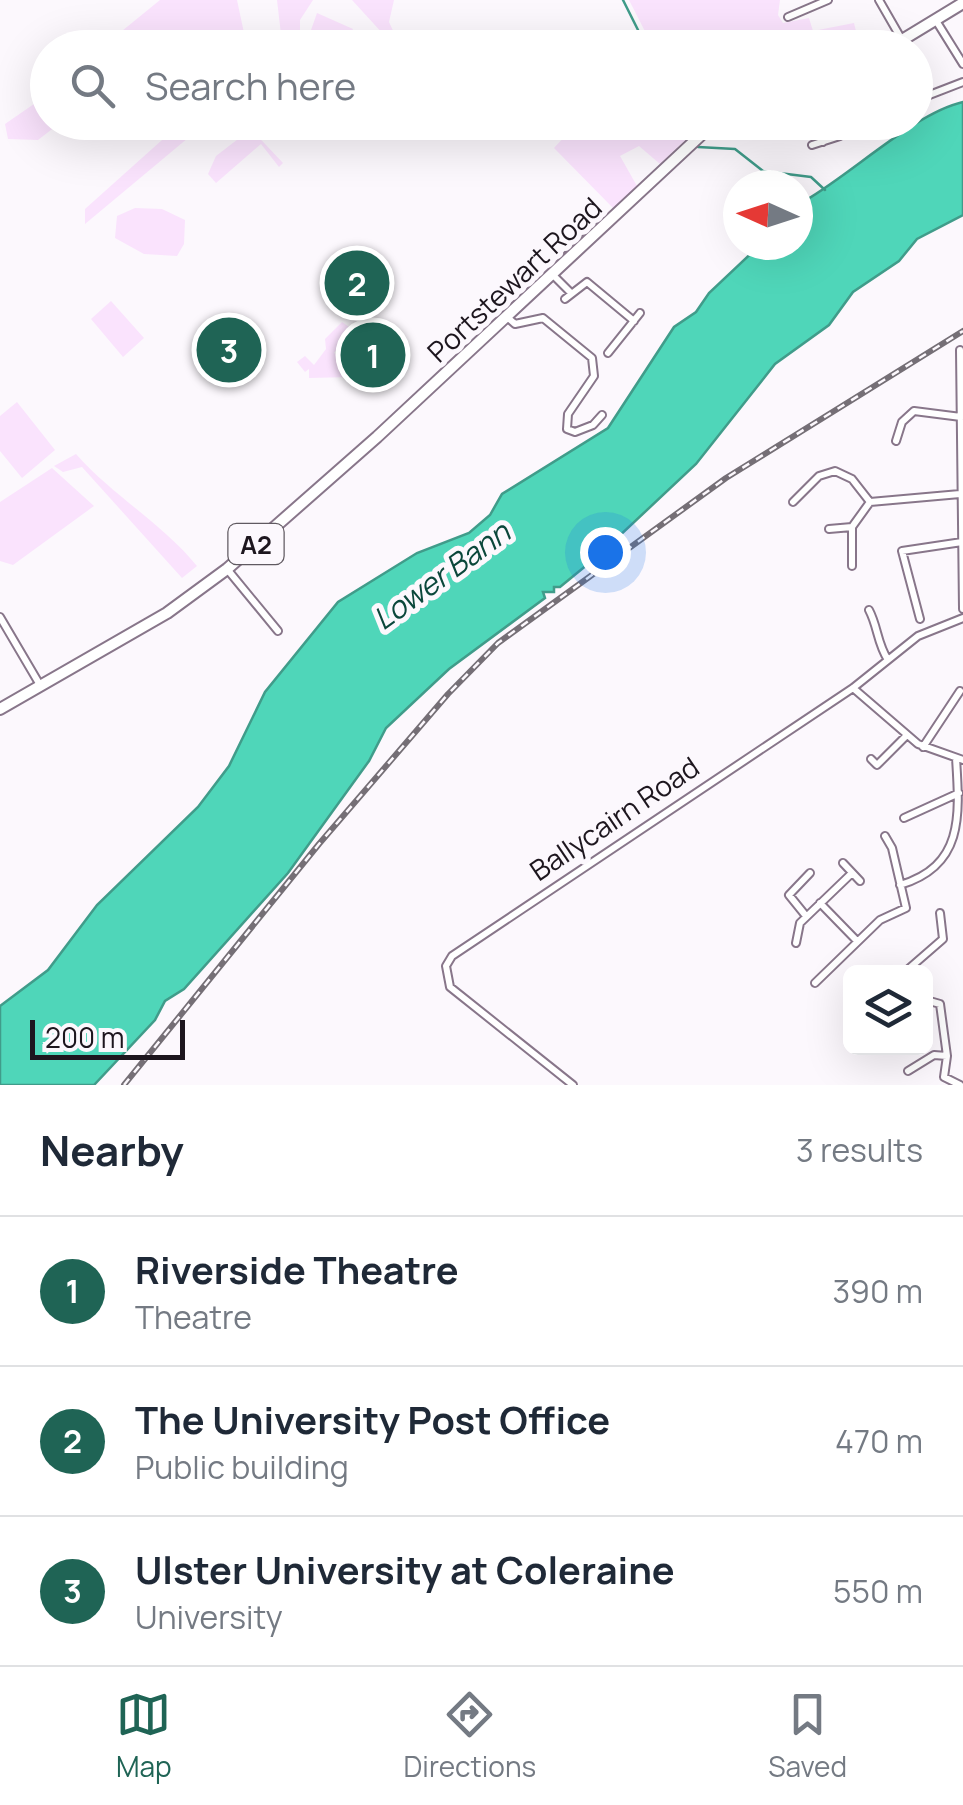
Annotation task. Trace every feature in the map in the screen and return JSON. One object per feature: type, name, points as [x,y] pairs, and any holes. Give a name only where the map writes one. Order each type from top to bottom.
[{"type":"main road","points":[[918,30],[963,3]]},
{"type":"main road","name":"Portstewart Road","points":[[0,709],[167,613],[227,569],[696,140]]},
{"type":"street","points":[[788,18],[826,0]]},
{"type":"street","points":[[879,0],[896,30]]},
{"type":"street","points":[[935,19],[963,64]]},
{"type":"street","points":[[933,94],[963,82]]},
{"type":"street","points":[[812,146],[829,140]]},
{"type":"street","name":"Portstewart Road","points":[[560,251],[599,214]]},
{"type":"street","points":[[553,274],[568,296],[587,282],[634,321]]},
{"type":"street","points":[[608,353],[640,314]]},
{"type":"street","points":[[506,316],[515,324],[543,318],[554,323],[592,358],[594,376],[568,414],[567,429],[575,432],[593,425],[602,415]]},
{"type":"street","points":[[960,350],[963,609]]},
{"type":"street","points":[[896,441],[902,422],[914,411],[961,417]]},
{"type":"street","points":[[793,502],[819,476],[835,470],[852,478],[870,502]]},
{"type":"street","points":[[852,566],[852,527],[870,502],[960,494]]},
{"type":"street","points":[[829,529],[852,527]]},
{"type":"street","points":[[920,618],[902,551],[962,542]]},
{"type":"street","points":[[227,569],[278,631]]},
{"type":"street","points":[[869,610],[875,622],[876,642],[888,660]]},
{"type":"street","points":[[0,618],[40,686]]},
{"type":"street","name":"Ballycairn Road","points":[[573,1085],[450,987],[446,978],[452,956],[853,688],[918,636],[963,618]]},
{"type":"street","points":[[853,688],[906,736],[959,759],[960,820],[954,845],[931,875],[900,885]]},
{"type":"street","points":[[923,746],[960,691]]},
{"type":"street","points":[[872,759],[876,765],[906,736]]},
{"type":"street","points":[[904,818],[958,793]]},
{"type":"street","points":[[815,982],[880,920],[906,908],[885,836]]},
{"type":"street","points":[[843,863],[860,881]]},
{"type":"street","points":[[796,944],[797,928],[806,916],[852,873]]},
{"type":"street","points":[[805,874],[790,895],[806,916]]},
{"type":"street","points":[[820,904],[857,942]]},
{"type":"street","points":[[913,965],[942,939],[940,913]]},
{"type":"street","points":[[933,1002],[940,1004],[947,1056],[944,1076],[960,1085]]},
{"type":"street","points":[[908,1070],[934,1055],[947,1056]]},
{"type":"shaded area","points":[[160,0],[237,0],[243,30],[123,30]]},
{"type":"shaded area","points":[[277,0],[313,0],[300,20],[300,30],[280,30]]},
{"type":"shaded area","points":[[352,0],[394,0],[389,22],[393,30],[379,30]]},
{"type":"shaded area","points":[[629,0],[780,0],[778,15],[783,23],[809,18],[813,30],[644,30]]},
{"type":"shaded area","points":[[317,13],[353,29],[352,30],[311,30]]},
{"type":"shaded area","points":[[854,23],[856,30],[818,30]]},
{"type":"shaded area","points":[[30,107],[30,140],[8,139],[5,124]]},
{"type":"shaded area","points":[[162,140],[186,140],[85,224],[85,209]]},
{"type":"shaded area","points":[[237,140],[261,140],[283,163],[279,167],[261,144],[216,183],[208,174],[216,156]]},
{"type":"shaded area","points":[[561,140],[685,140],[660,164],[639,146],[620,156],[637,186],[614,209],[554,148]]},
{"type":"shaded area","points":[[135,208],[162,209],[185,220],[184,244],[177,256],[144,254],[115,238],[117,216]]},
{"type":"shaded area","points":[[111,301],[144,338],[123,357],[91,319]]},
{"type":"shaded area","points":[[342,322],[352,329],[334,353],[360,365],[352,377],[309,378],[309,369],[305,372],[297,362],[305,356],[314,365],[326,349],[325,339]]},
{"type":"shaded area","points":[[17,402],[55,450],[22,478],[0,451],[0,416]]},
{"type":"shaded area","points":[[76,454],[197,566],[182,578],[82,467],[63,472],[54,466]]},
{"type":"shaded area","points":[[52,468],[94,506],[13,565],[0,561],[0,502]]},
{"type":"water","name":"Lower Bann","points":[[963,102],[963,215],[917,239],[899,261],[853,292],[829,325],[775,364],[696,464],[599,555],[560,587],[554,587],[554,592],[543,592],[545,598],[449,669],[386,728],[369,761],[288,873],[184,989],[165,1001],[155,1020],[94,1085],[0,1085],[0,1006],[48,970],[97,905],[198,807],[229,766],[265,692],[338,602],[417,553],[469,533],[490,515],[502,494],[608,428],[674,327],[696,312],[709,293],[744,260],[813,260],[813,196],[891,140],[933,140],[933,114]]},
{"type":"waterway","points":[[623,0],[638,30]]},
{"type":"waterway","points":[[698,147],[735,149],[763,171],[811,177],[825,190]]},
{"type":"railway","points":[[124,1085],[319,844],[448,694],[498,643],[726,478],[963,331]]},
{"type":"place","name":"The University Post Office","points":[[357,283]]},
{"type":"place","name":"Ulster University at Coleraine","points":[[229,350]]},
{"type":"place","name":"Riverside Theatre","points":[[373,355]]}]
